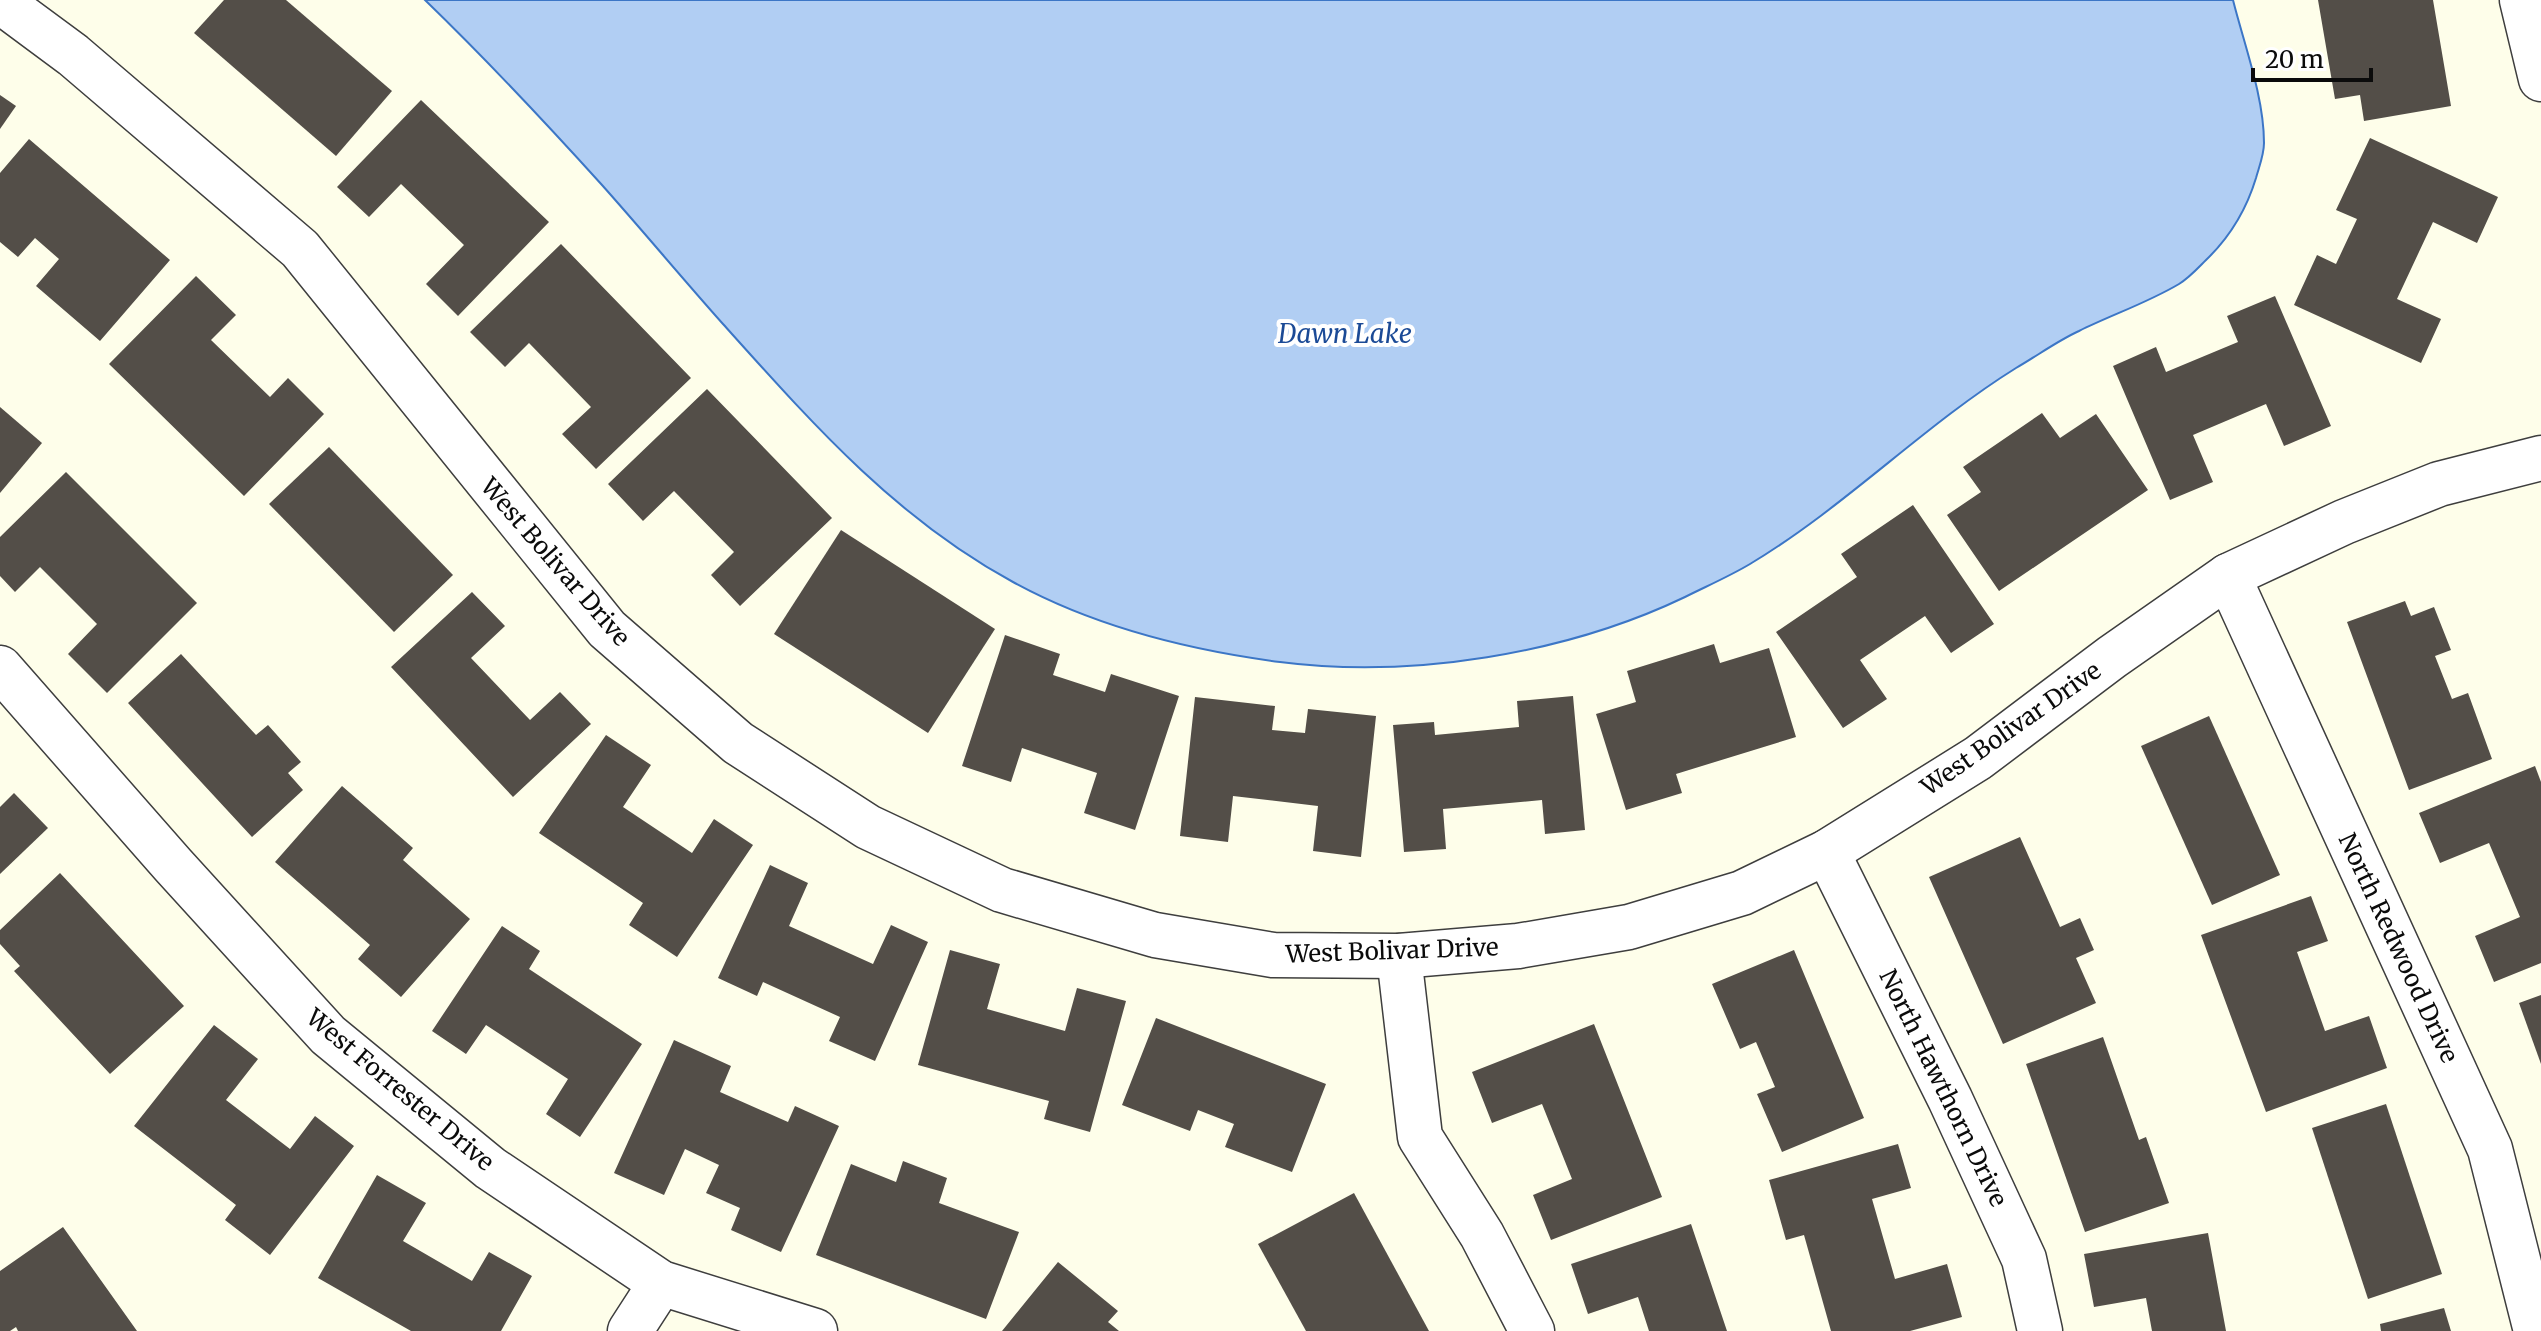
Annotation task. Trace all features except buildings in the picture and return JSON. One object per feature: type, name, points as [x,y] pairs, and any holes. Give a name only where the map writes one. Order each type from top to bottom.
[{"type":"street","points":[[2522,0],[2541,79]]},
{"type":"street","name":"West Bolivar Drive","points":[[0,1],[73,55],[300,249],[607,629],[738,743],[868,827],[1002,890],[1155,935],[1273,955],[1399,956],[1518,946],[1629,927],[1742,893],[1827,852],[1978,758],[2112,657],[2228,576],[2344,522],[2439,484],[2541,458]]},
{"type":"street","name":"North Redwood Drive","points":[[2228,576],[2490,1149],[2536,1331]]},
{"type":"street","name":"West Forrester Drive","points":[[0,668],[328,1035],[490,1168],[661,1283],[815,1331]]},
{"type":"street","name":"North Hawthorn Drive","points":[[1827,852],[1950,1099],[2024,1259],[2040,1331]]},
{"type":"street","points":[[1399,956],[1420,1137],[1482,1235],[1532,1331]]},
{"type":"street","points":[[630,1331],[661,1283]]},
{"type":"water","name":"Dawn Lake","points":[[425,0],[2233,0],[2257,89],[2264,147],[2252,190],[2236,223],[2215,251],[2186,279],[2071,335],[2016,368],[1949,415],[1785,542],[1742,568],[1639,617],[1539,647],[1434,664],[1330,666],[1211,651],[1109,624],[1013,582],[970,557],[930,528],[822,432],[559,138]]}]
